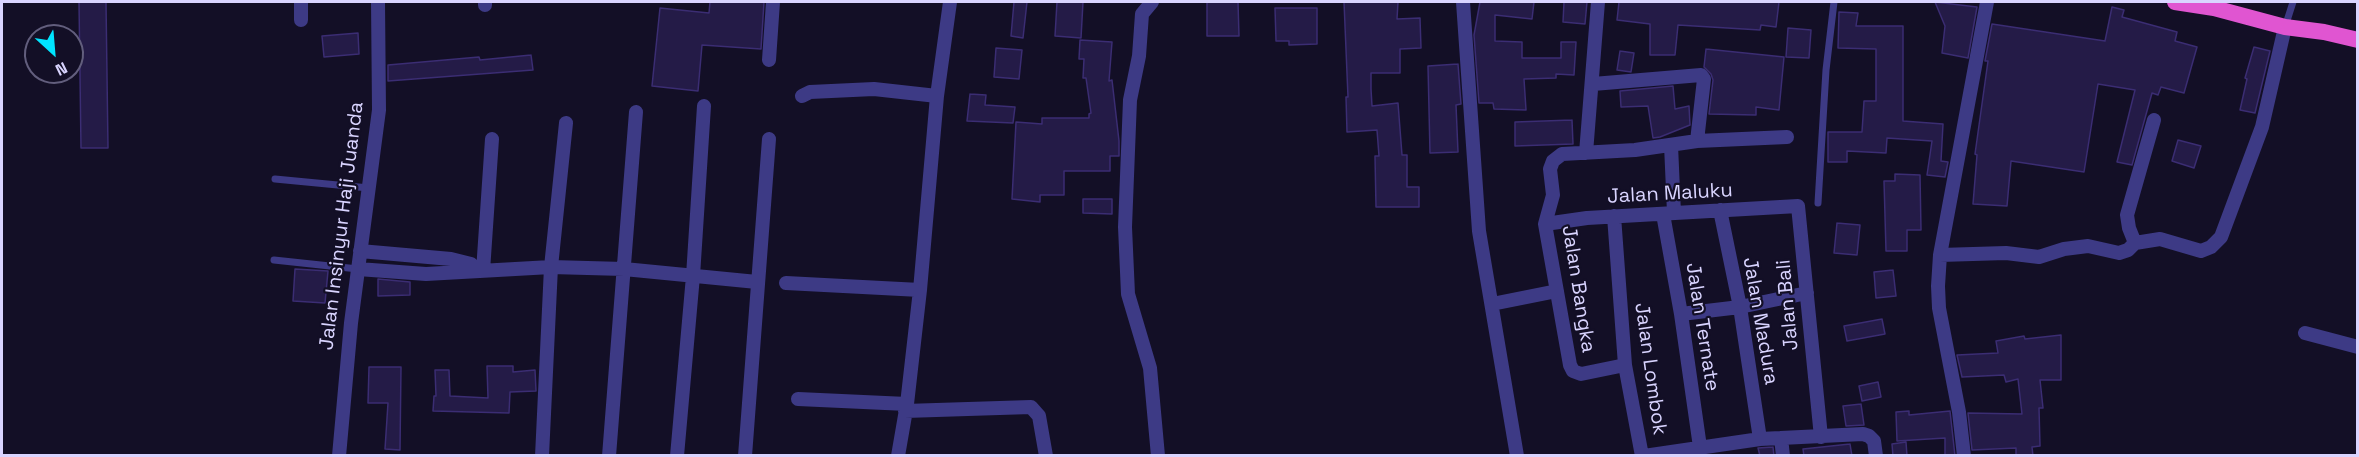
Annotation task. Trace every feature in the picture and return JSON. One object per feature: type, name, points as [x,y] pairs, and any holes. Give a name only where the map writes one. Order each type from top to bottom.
[{"type":"highway","points":[[2175,2],[2222,10],[2285,27],[2324,32],[2358,40]]},
{"type":"street","points":[[301,2],[301,20]]},
{"type":"street","name":"Jalan Insinyur Haji Juanda","points":[[339,456],[342,408],[360,251],[379,110],[378,2]]},
{"type":"street","points":[[769,60],[773,2]]},
{"type":"street","points":[[898,456],[920,290],[936,96],[950,2]]},
{"type":"street","points":[[1152,2],[1142,14],[1139,56],[1130,100],[1125,227],[1128,294],[1150,368],[1158,456]]},
{"type":"street","points":[[1463,2],[1479,231],[1517,456]]},
{"type":"street","points":[[1598,2],[1586,153],[1635,150],[1697,141],[1787,137]]},
{"type":"street","points":[[1964,456],[1959,411],[1939,308],[1940,255],[1970,105],[1987,2]]},
{"type":"street","points":[[1940,255],[2006,253],[2039,257],[2064,249],[2088,246],[2119,253],[2128,250],[2135,243],[2160,239],[2201,251],[2211,247],[2221,237],[2262,127],[2285,27]]},
{"type":"street","points":[[1593,84],[1701,75],[1704,79],[1697,141]]},
{"type":"street","points":[[802,96],[810,93],[874,89],[936,96]]},
{"type":"street","points":[[676,456],[693,276],[704,106]]},
{"type":"street","points":[[609,456],[636,112]]},
{"type":"street","points":[[2135,243],[2127,215],[2154,120]]},
{"type":"street","points":[[542,456],[551,267],[566,123]]},
{"type":"street","points":[[480,271],[492,139]]},
{"type":"street","points":[[745,456],[769,139]]},
{"type":"street","name":"Jalan Ternate","points":[[1671,145],[1668,213],[1700,447]]},
{"type":"street","name":"Jalan Bangka","points":[[1586,153],[1562,154],[1552,161],[1550,169],[1553,195],[1545,224],[1570,366],[1581,374],[1625,365]]},
{"type":"street","name":"Jalan Maluku","points":[[1545,224],[1614,216],[1798,206]]},
{"type":"street","name":"Jalan Bali","points":[[1798,206],[1821,437]]},
{"type":"street","name":"Jalan Madura","points":[[1720,210],[1740,307],[1760,439]]},
{"type":"street","name":"Jalan Lombok","points":[[1614,216],[1625,365],[1643,456]]},
{"type":"street","points":[[360,251],[451,259],[471,264],[480,271]]},
{"type":"street","points":[[358,270],[426,274],[551,267],[624,268],[757,282]]},
{"type":"street","points":[[786,283],[920,290]]},
{"type":"street","points":[[1492,304],[1557,291]]},
{"type":"street","points":[[1681,314],[1740,307],[1807,292]]},
{"type":"street","points":[[2305,333],[2358,347]]},
{"type":"street","points":[[798,399],[906,407],[1031,407],[1040,416],[1046,456]]},
{"type":"street","points":[[1643,456],[1760,439],[1863,434],[1874,441],[1876,456]]},
{"type":"street","points":[[1781,438],[1783,456]]},
{"type":"lane","points":[[1818,203],[1826,70],[1834,2]]},
{"type":"lane","points":[[2285,27],[2293,2]]},
{"type":"lane","points":[[275,179],[369,188]]},
{"type":"lane","points":[[274,260],[358,270]]},
{"type":"building","points":[[79,2],[106,2],[108,148],[81,148],[80,84],[84,84],[84,24],[79,24]]},
{"type":"building","points":[[710,2],[764,2],[761,49],[702,45],[698,91],[652,86],[660,8],[709,13]]},
{"type":"building","points":[[1014,2],[1027,2],[1023,38],[1011,36]]},
{"type":"building","points":[[1057,2],[1083,2],[1081,38],[1055,36]]},
{"type":"building","points":[[1207,2],[1238,2],[1239,36],[1207,36]]},
{"type":"building","points":[[1344,2],[1398,2],[1397,19],[1420,18],[1421,48],[1400,49],[1400,73],[1371,73],[1372,106],[1398,103],[1402,155],[1407,155],[1407,187],[1419,187],[1419,207],[1376,207],[1375,156],[1379,156],[1377,130],[1347,132],[1346,97],[1348,97]]},
{"type":"building","points":[[1480,2],[1534,2],[1532,19],[1495,15],[1495,41],[1522,42],[1522,58],[1561,58],[1561,42],[1576,42],[1574,75],[1556,74],[1556,78],[1524,79],[1526,110],[1494,109],[1493,103],[1479,103],[1474,35]]},
{"type":"building","points":[[1564,2],[1587,2],[1585,24],[1563,22]]},
{"type":"building","points":[[1619,2],[1779,2],[1776,27],[1761,25],[1760,30],[1678,25],[1675,55],[1650,55],[1650,24],[1617,20]]},
{"type":"building","points":[[1935,2],[1977,7],[1968,58],[1942,53],[1945,26]]},
{"type":"building","points":[[2112,7],[2124,10],[2122,17],[2177,32],[2175,41],[2197,47],[2184,93],[2161,87],[2158,95],[2152,93],[2132,165],[2117,162],[2135,90],[2098,84],[2084,172],[2011,161],[2007,206],[1973,204],[1977,155],[1975,154],[1988,61],[1985,61],[1992,24],[2105,41]]},
{"type":"building","points":[[1275,8],[1317,8],[1317,44],[1289,45],[1289,41],[1276,41]]},
{"type":"building","points":[[1839,12],[1858,13],[1856,26],[1903,26],[1903,121],[1943,124],[1941,161],[1948,162],[1945,177],[1927,175],[1932,141],[1887,138],[1886,153],[1847,151],[1847,162],[1828,162],[1828,132],[1862,132],[1864,101],[1876,101],[1876,49],[1838,48]]},
{"type":"building","points":[[1788,28],[1811,30],[1809,58],[1786,57]]},
{"type":"building","points":[[358,33],[359,54],[324,57],[322,36]]},
{"type":"building","points":[[1080,40],[1112,42],[1109,81],[1112,80],[1119,156],[1110,156],[1110,171],[1064,171],[1064,195],[1040,195],[1040,202],[1012,199],[1016,122],[1042,124],[1042,118],[1089,118],[1091,113],[1086,78],[1083,78],[1084,59],[1079,59]]},
{"type":"building","points":[[2254,47],[2270,51],[2255,113],[2240,110],[2247,79],[2245,78]]},
{"type":"building","points":[[996,48],[1022,50],[1019,79],[994,77]]},
{"type":"building","points":[[1706,49],[1784,57],[1779,110],[1756,107],[1756,115],[1709,114],[1713,80],[1704,67]]},
{"type":"building","points":[[1620,51],[1634,53],[1631,72],[1617,70]]},
{"type":"building","points":[[531,55],[533,70],[388,81],[388,65]]},
{"type":"building","points":[[1458,64],[1461,104],[1456,105],[1458,152],[1430,153],[1428,66]]},
{"type":"building","points":[[1673,86],[1675,109],[1689,106],[1690,125],[1653,138],[1648,106],[1621,107],[1620,91]]},
{"type":"building","points":[[970,94],[986,95],[985,105],[1015,107],[1013,123],[967,121]]},
{"type":"building","points":[[1572,120],[1573,144],[1515,146],[1515,122]]},
{"type":"building","points":[[2178,140],[2201,146],[2194,168],[2172,161]]},
{"type":"building","points":[[1895,174],[1920,175],[1921,230],[1907,230],[1907,251],[1886,251],[1884,181],[1895,181]]},
{"type":"building","points":[[1083,199],[1112,199],[1112,214],[1083,213]]},
{"type":"building","points":[[1837,223],[1860,225],[1857,255],[1834,253]]},
{"type":"building","points":[[295,269],[328,271],[325,303],[293,301]]},
{"type":"building","points":[[1893,270],[1896,296],[1876,298],[1874,272]]},
{"type":"building","points":[[378,279],[410,282],[410,295],[378,296]]},
{"type":"building","points":[[1882,319],[1885,334],[1847,341],[1844,326]]},
{"type":"building","points":[[2061,335],[2061,380],[2040,380],[2043,408],[2039,408],[2040,446],[2032,447],[2033,456],[2016,456],[2016,448],[1972,450],[1968,413],[2022,414],[2018,379],[2006,382],[2004,375],[1962,377],[1957,355],[1998,353],[1996,341],[2024,336],[2025,339]]},
{"type":"building","points":[[487,366],[513,366],[513,372],[535,370],[536,391],[510,392],[509,413],[433,411],[434,396],[436,396],[435,370],[449,370],[450,396],[488,398]]},
{"type":"building","points":[[369,367],[401,367],[400,450],[385,449],[388,403],[368,403]]},
{"type":"building","points":[[1878,382],[1881,397],[1862,401],[1859,386]]},
{"type":"building","points":[[1861,404],[1864,425],[1846,426],[1843,406]]},
{"type":"building","points":[[1909,411],[1909,415],[1950,411],[1955,456],[1945,456],[1945,438],[1897,441],[1896,412]]},
{"type":"building","points":[[1906,442],[1907,456],[1893,456],[1892,444]]},
{"type":"building","points":[[1850,444],[1852,456],[1804,456],[1803,449]]},
{"type":"building","points":[[1773,447],[1774,456],[1760,456],[1758,448]]}]
